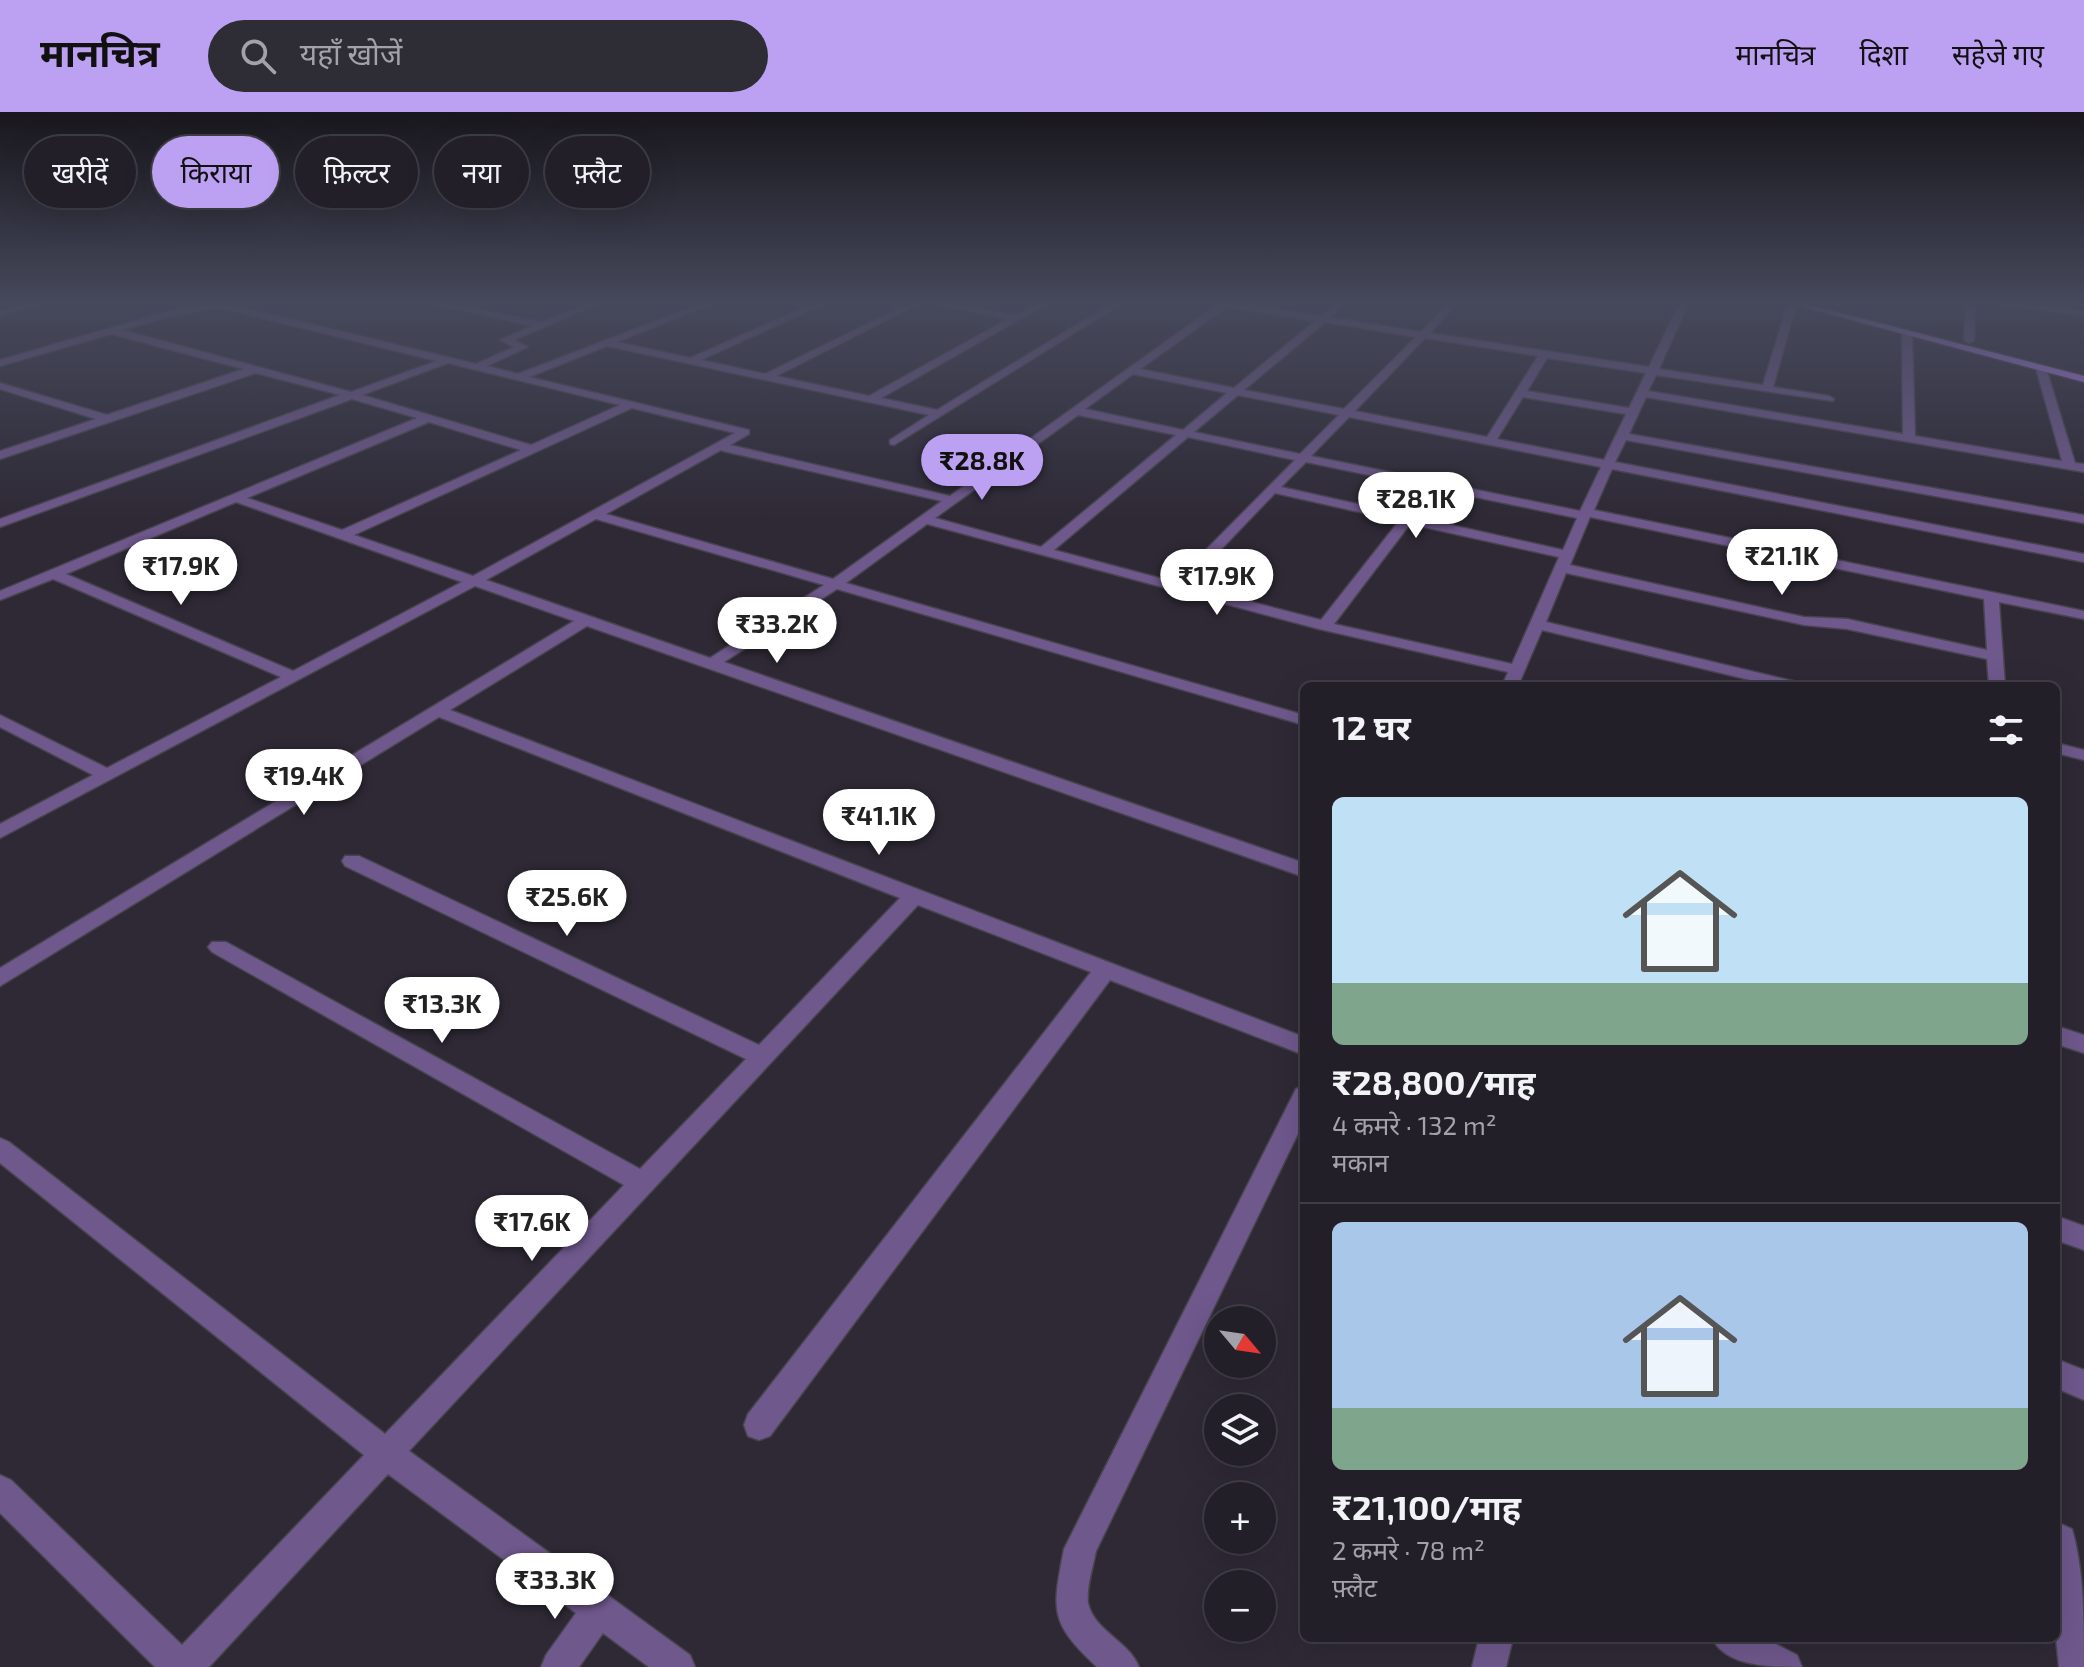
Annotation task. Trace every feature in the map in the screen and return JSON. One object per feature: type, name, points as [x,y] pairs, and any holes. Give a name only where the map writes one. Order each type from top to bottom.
[{"type":"street","points":[[0,455],[239,375]]},
{"type":"street","points":[[276,375],[532,449]]},
{"type":"street","points":[[2,521],[408,375]]},
{"type":"street","points":[[0,832],[475,581],[723,447],[745,432],[509,375]]},
{"type":"street","points":[[519,377],[525,375]]},
{"type":"street","points":[[755,375],[939,414]]},
{"type":"street","points":[[766,377],[771,375]]},
{"type":"street","points":[[868,401],[915,375]]},
{"type":"street","points":[[894,442],[1003,375]]},
{"type":"street","points":[[712,663],[834,585],[1127,375]]},
{"type":"street","points":[[1150,375],[2084,558]]},
{"type":"street","points":[[1043,552],[1256,375]]},
{"type":"street","points":[[1177,587],[1382,375]]},
{"type":"street","points":[[1491,440],[1532,375]]},
{"type":"street","points":[[1512,682],[1585,514],[1651,375]]},
{"type":"street","points":[[1668,375],[1829,399]]},
{"type":"street","points":[[1767,390],[1771,375]]},
{"type":"street","points":[[1908,375],[1909,438]]},
{"type":"street","points":[[2043,375],[2070,466]]},
{"type":"street","points":[[0,386],[107,419]]},
{"type":"street","points":[[1520,393],[1632,412]]},
{"type":"street","points":[[1642,393],[2084,468]]},
{"type":"street","points":[[342,535],[632,404]]},
{"type":"street","points":[[1077,411],[1302,460],[2084,615]]},
{"type":"street","points":[[0,596],[428,418]]},
{"type":"street","points":[[1621,436],[2084,519]]},
{"type":"street","points":[[723,447],[953,500]]},
{"type":"street","points":[[1273,489],[1407,519],[1804,621],[1847,624],[1995,656]]},
{"type":"street","points":[[236,498],[1300,869]]},
{"type":"street","points":[[597,515],[1300,719]]},
{"type":"street","points":[[1324,626],[1407,519]]},
{"type":"street","points":[[926,520],[1324,626],[1519,670]]},
{"type":"street","points":[[54,574],[294,677]]},
{"type":"street","points":[[1991,597],[1997,682]]},
{"type":"street","points":[[0,978],[586,620]]},
{"type":"street","points":[[1537,624],[1778,682]]},
{"type":"street","points":[[437,711],[1300,1044]]},
{"type":"street","points":[[0,720],[106,775]]},
{"type":"street","points":[[2060,749],[2084,755]]},
{"type":"street","points":[[352,861],[762,1056]]},
{"type":"street","points":[[0,1491],[183,1667],[915,895]]},
{"type":"street","points":[[219,947],[643,1183]]},
{"type":"street","points":[[759,1425],[1106,969]]},
{"type":"street","points":[[2060,1036],[2084,1044]]},
{"type":"street","points":[[1122,1667],[1080,1628],[1071,1600],[1080,1549],[1300,1104]]},
{"type":"street","points":[[0,1149],[387,1454],[678,1667]]},
{"type":"street","points":[[2060,1229],[2084,1238]]},
{"type":"street","points":[[2060,1375],[2084,1385]]},
{"type":"street","points":[[2061,1540],[2076,1667]]},
{"type":"street","points":[[558,1667],[600,1609]]},
{"type":"street","points":[[1489,1667],[1495,1642]]},
{"type":"street","points":[[1737,1642],[1785,1667]]}]
